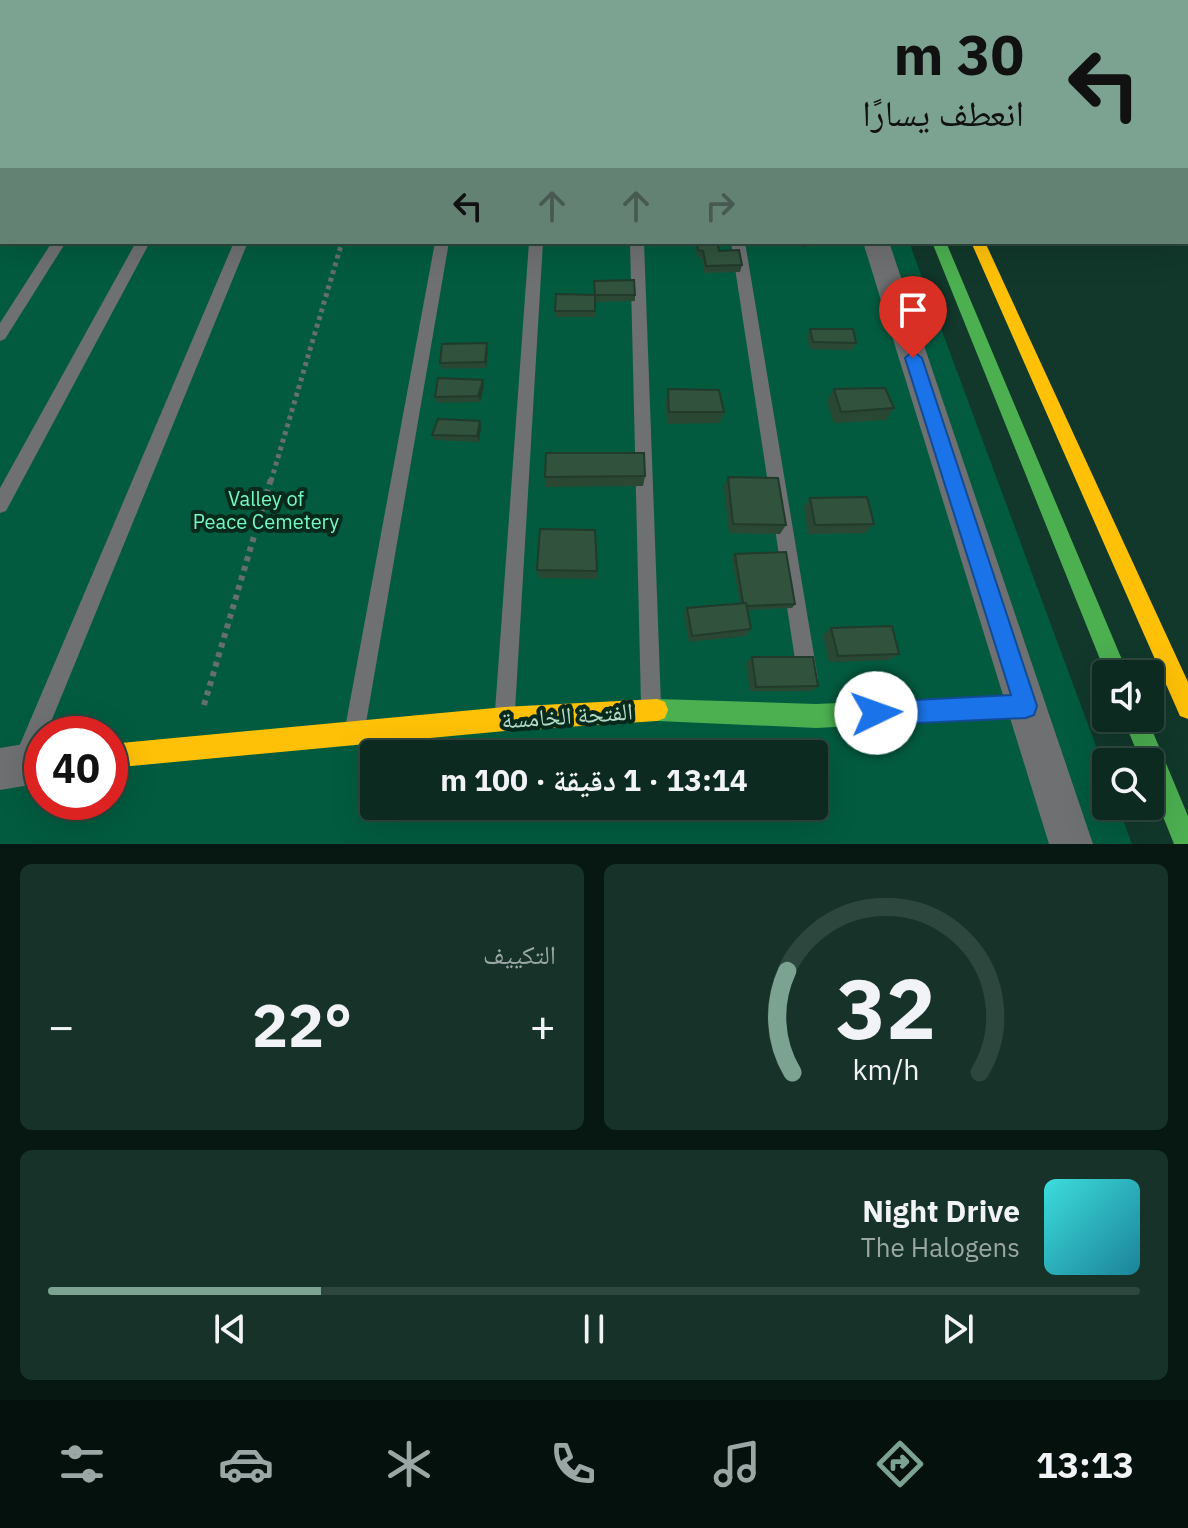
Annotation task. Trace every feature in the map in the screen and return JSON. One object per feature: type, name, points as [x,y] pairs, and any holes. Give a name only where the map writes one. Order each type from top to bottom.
[{"type":"main road","points":[[940,244],[1111,660]]},
{"type":"main road","points":[[979,244],[1188,708]]},
{"type":"main road","name":"الفتحة الخامسة","points":[[128,754],[505,719],[652,710],[813,703],[1026,706]]},
{"type":"main road","points":[[1141,732],[1187,844]]},
{"type":"street","points":[[877,244],[1071,844]]},
{"type":"lane","points":[[0,335],[58,244]]},
{"type":"lane","points":[[0,505],[142,244]]},
{"type":"lane","points":[[22,765],[240,244]]},
{"type":"lane","points":[[354,733],[442,244]]},
{"type":"lane","points":[[505,719],[536,244]]},
{"type":"lane","points":[[637,244],[652,710]]},
{"type":"lane","points":[[738,244],[813,703]]},
{"type":"path","points":[[191,749],[341,244]]},
{"type":"green space","name":"Valley of Peace Cemetery","points":[[0,244],[910,244],[1097,748],[1092,748],[1092,820],[1123,820],[1132,844],[0,844]]},
{"type":"building","points":[[697,244],[717,244],[719,251],[739,250],[742,265],[706,266],[703,251],[698,250]]},
{"type":"building","points":[[634,280],[635,295],[595,295],[594,281]]},
{"type":"building","points":[[556,294],[595,295],[595,311],[555,311]]},
{"type":"building","points":[[810,329],[853,329],[856,343],[813,342]]},
{"type":"building","points":[[487,343],[485,362],[440,363],[442,344]]},
{"type":"building","points":[[438,378],[483,380],[478,396],[435,397]]},
{"type":"building","points":[[885,388],[894,408],[841,412],[834,389]]},
{"type":"building","points":[[668,389],[719,390],[724,412],[669,412]]},
{"type":"building","points":[[438,419],[480,421],[477,436],[432,435]]},
{"type":"building","points":[[546,453],[644,453],[645,476],[545,477]]},
{"type":"building","points":[[728,477],[778,478],[786,525],[733,524]]},
{"type":"building","points":[[867,497],[874,524],[815,525],[810,498]]},
{"type":"building","points":[[540,529],[595,530],[597,571],[537,570]]},
{"type":"building","points":[[786,552],[795,604],[747,606],[743,603],[735,554]]},
{"type":"building","points":[[746,603],[751,629],[692,636],[687,608]]},
{"type":"building","points":[[892,626],[899,654],[838,656],[831,628]]},
{"type":"building","points":[[752,657],[813,657],[818,686],[756,687]]},
{"type":"traffic: fast","points":[[940,244],[1111,660]]},
{"type":"traffic: fast","points":[[657,710],[816,716],[1026,706]]},
{"type":"traffic: fast","points":[[1141,732],[1187,844]]},
{"type":"traffic: slow","points":[[979,244],[1188,708]]},
{"type":"traffic: slow","points":[[128,754],[505,719],[657,710]]},
{"type":"route","points":[[876,713],[1026,706],[913,358]]}]
